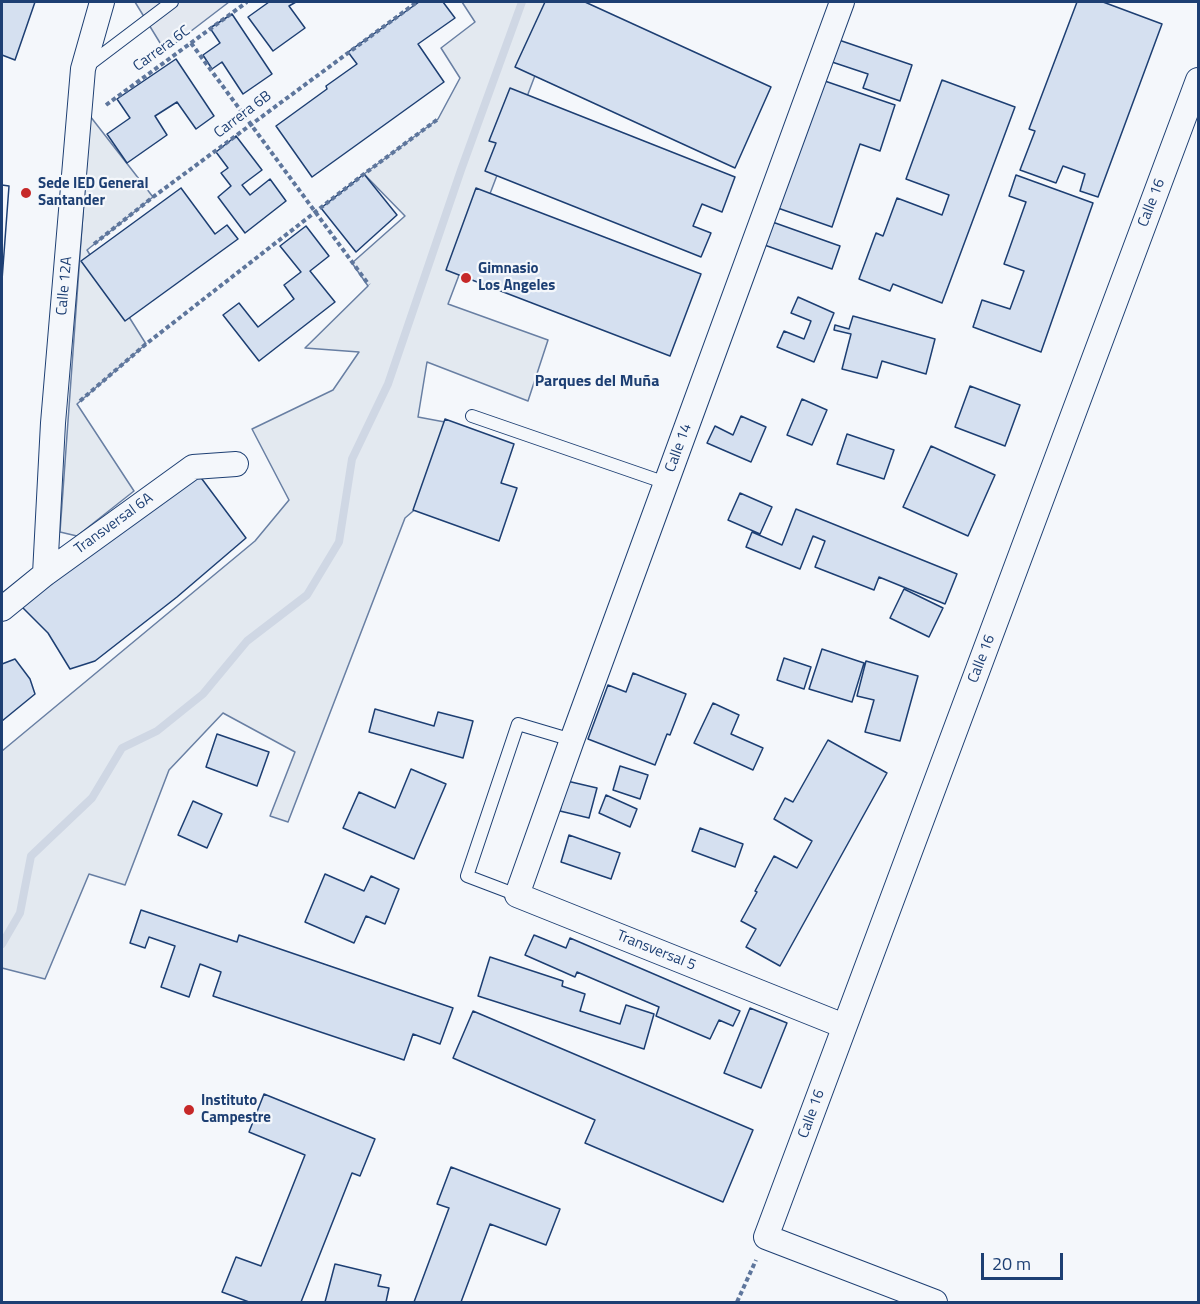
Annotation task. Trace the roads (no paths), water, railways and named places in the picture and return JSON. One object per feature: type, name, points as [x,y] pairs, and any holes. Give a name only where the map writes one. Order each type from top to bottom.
[{"type":"street","name":"Calle 12A","points":[[45,574],[53,423],[83,69],[102,2]]},
{"type":"street","name":"Calle 14","points":[[517,895],[842,2]]},
{"type":"street","name":"Calle 16","points":[[935,1302],[766,1238],[1198,80]]},
{"type":"street","name":"Transversal 6A","points":[[2,609],[45,574],[193,466],[236,464]]},
{"type":"street","name":"Transversal 5","points":[[517,895],[844,1026]]},
{"type":"lane","points":[[83,69],[172,2]]},
{"type":"lane","points":[[472,416],[666,483]]},
{"type":"lane","name":"Transversal 5","points":[[517,895],[467,876],[518,724],[572,740]]},
{"type":"waterway","points":[[2,944],[20,913],[31,856],[92,798],[122,748],[157,731],[203,694],[247,641],[307,595],[339,542],[352,459],[388,384],[461,170],[522,2]]},
{"type":"place","name":"Sede IED General Santander","points":[[26,193]]},
{"type":"place","name":"Gimnasio Los Angeles","points":[[466,278]]},
{"type":"place","name":"Instituto Campestre","points":[[189,1110]]},
{"type":"district","name":"Parques del Muña","points":[[597,382]]}]
